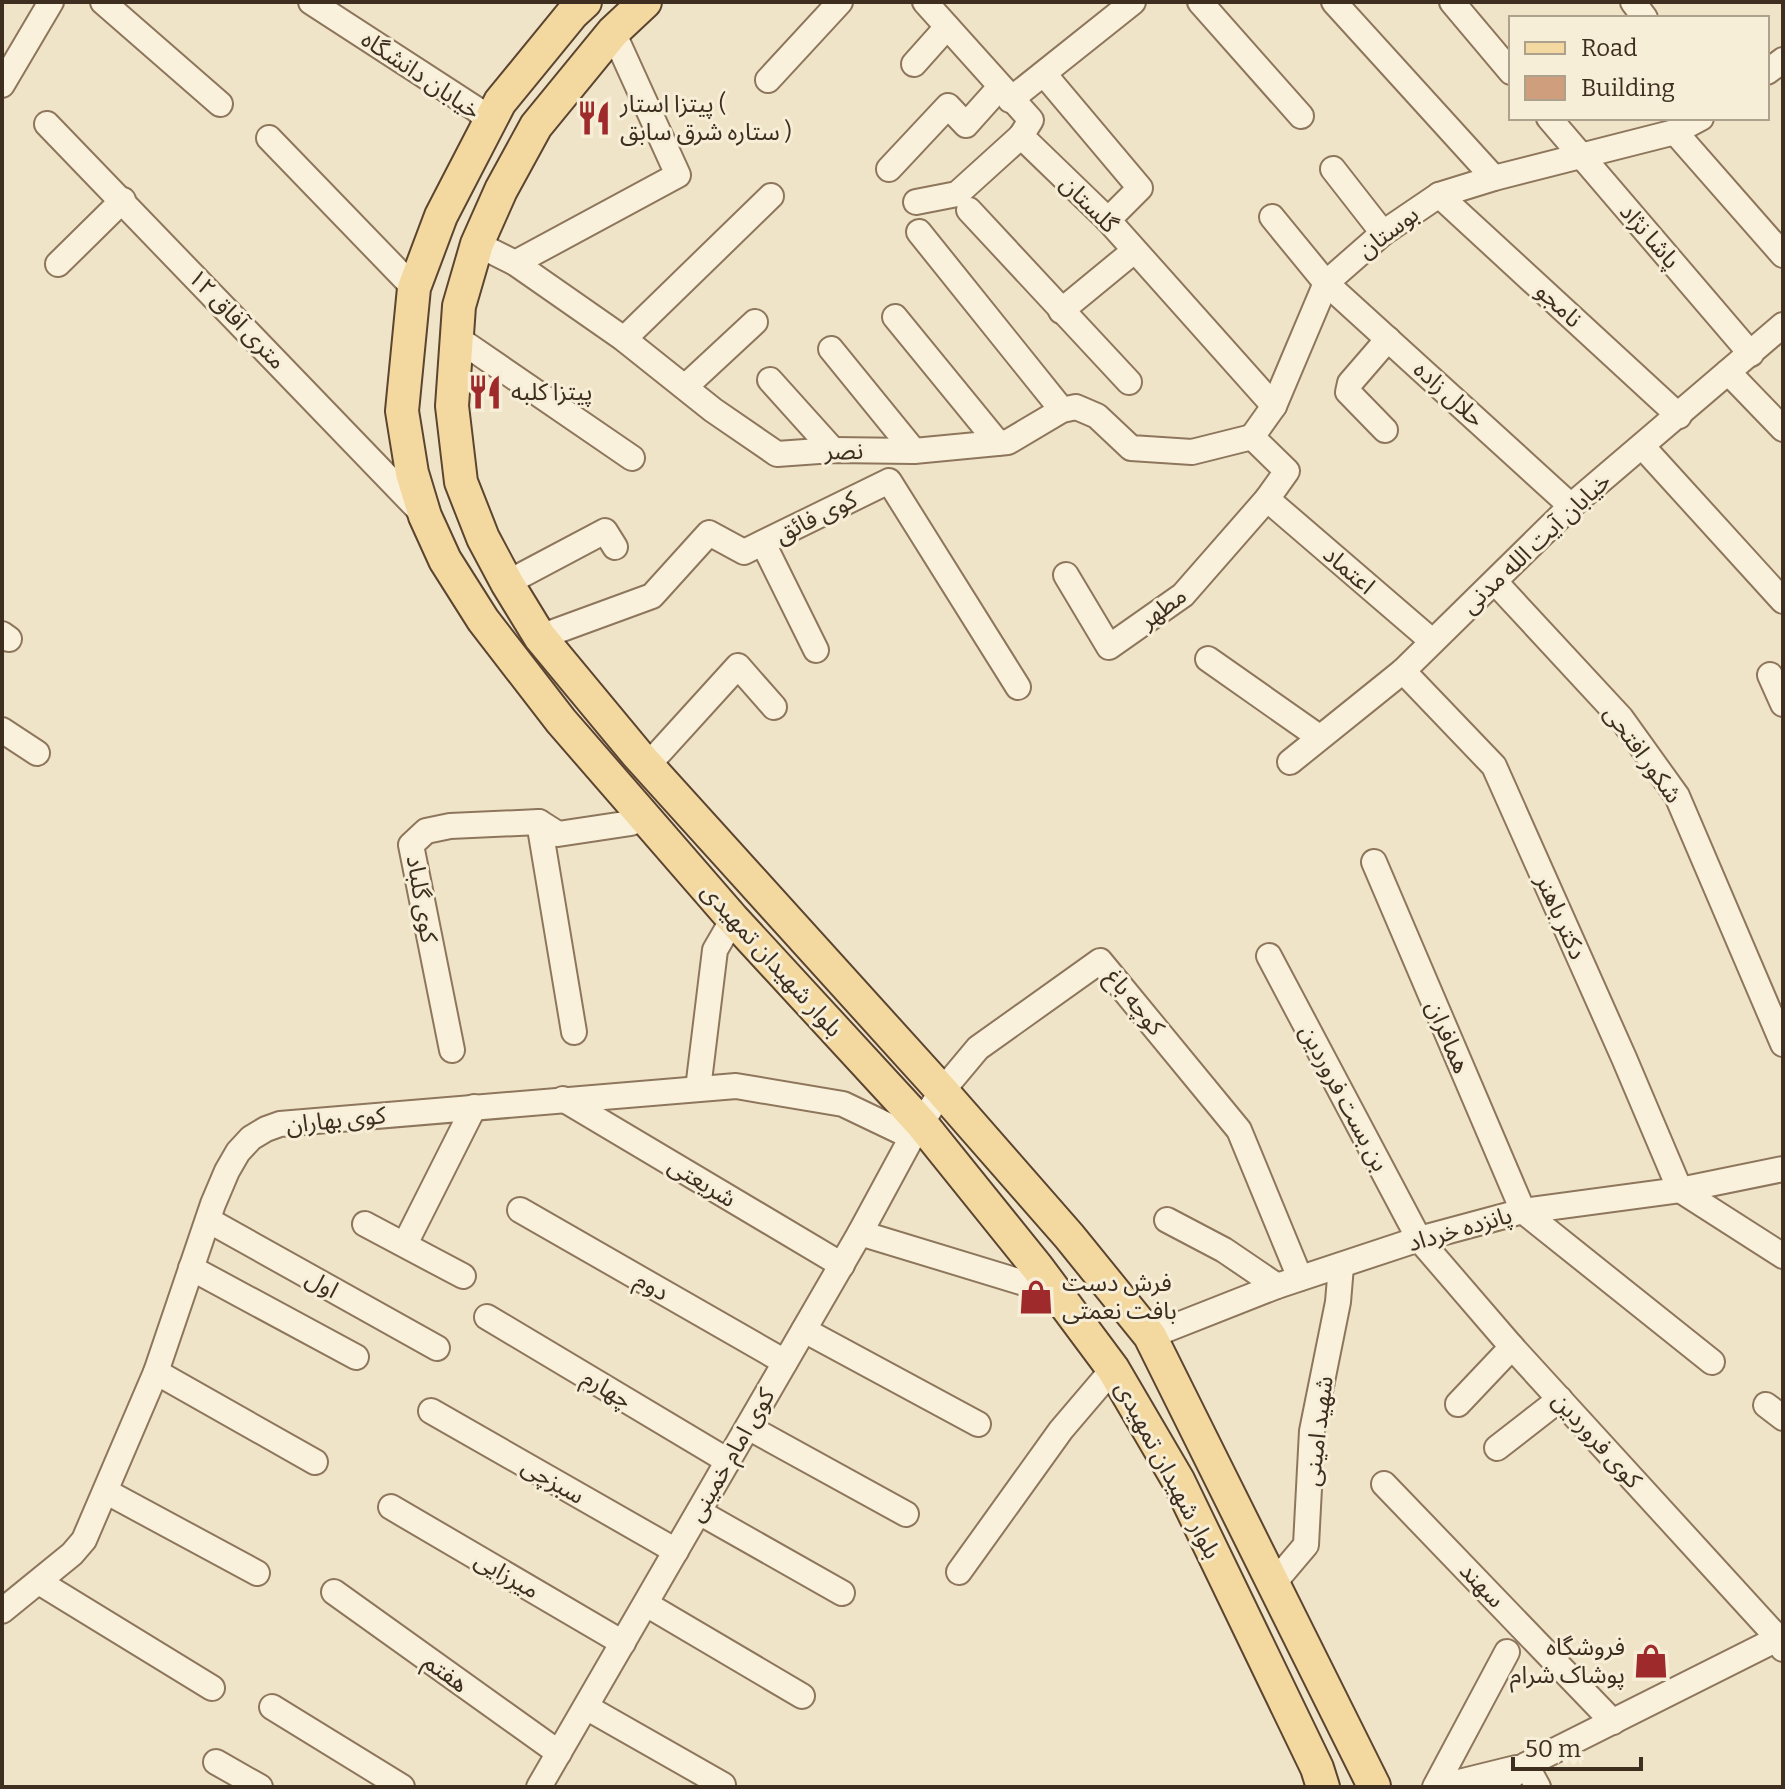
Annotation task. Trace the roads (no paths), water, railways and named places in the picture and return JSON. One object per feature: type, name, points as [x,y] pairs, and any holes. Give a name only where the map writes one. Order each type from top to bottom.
[{"type":"main road","name":"بلوار شهیدان تمهیدی","points":[[585,2],[556,33],[495,112],[441,216],[414,288],[402,411],[412,473],[425,516],[445,560],[483,620],[561,721],[1057,1293],[1113,1369],[1178,1480],[1317,1781]]},
{"type":"main road","name":"بلوار شهیدان تمهیدی","points":[[645,2],[613,32],[536,126],[501,190],[477,244],[459,306],[452,406],[461,482],[483,538],[540,637],[648,765],[1069,1236],[1150,1336],[1374,1786]]},
{"type":"main road","points":[[556,33],[558,46],[566,55],[576,60],[590,59]]},
{"type":"main road","points":[[495,112],[516,102],[530,111],[536,126]]},
{"type":"main road","points":[[1368,1787],[1385,1787]]},
{"type":"street","points":[[2,85],[51,2]]},
{"type":"street","points":[[103,2],[220,104]]},
{"type":"street","name":"خیابان دانشگاه","points":[[311,2],[476,109],[495,112]]},
{"type":"street","points":[[768,80],[840,2]]},
{"type":"street","points":[[916,202],[957,194],[1021,136],[1031,120],[925,2]]},
{"type":"street","points":[[889,169],[948,106],[966,125],[1005,94],[1044,74],[1133,2]]},
{"type":"street","points":[[1200,2],[1301,116]]},
{"type":"street","points":[[1334,2],[1494,178]]},
{"type":"street","points":[[1452,2],[1509,70]]},
{"type":"street","points":[[914,64],[947,27]]},
{"type":"street","points":[[515,263],[678,175],[613,32]]},
{"type":"street","points":[[1044,74],[1140,188],[1108,220]]},
{"type":"street","name":"پاشا نژاد","points":[[1551,120],[1751,354]]},
{"type":"street","name":"بوستان","points":[[1252,437],[1274,406],[1326,283],[1383,233],[1439,195],[1675,132],[1697,120]]},
{"type":"street","name":"۱۲ متری آفاق","points":[[47,124],[425,516]]},
{"type":"street","points":[[1675,132],[1783,255]]},
{"type":"street","name":"گلستان","points":[[1021,136],[1108,220],[1274,406]]},
{"type":"street","points":[[269,138],[414,288]]},
{"type":"street","points":[[1333,169],[1383,233]]},
{"type":"street","name":"نامجو","points":[[1439,195],[1679,416]]},
{"type":"street","points":[[624,339],[771,196]]},
{"type":"street","points":[[58,264],[123,200]]},
{"type":"street","points":[[969,210],[1129,382]]},
{"type":"street","name":"حلال زاده","points":[[1272,217],[1326,283],[1571,506]]},
{"type":"street","points":[[919,232],[1062,410],[1076,407],[1097,416],[1131,448],[1192,452],[1252,437],[1287,471],[1267,499]]},
{"type":"street","name":"نصر","points":[[477,244],[515,263],[624,339],[713,410],[777,454],[833,450],[914,451],[1008,442],[1062,410]]},
{"type":"street","points":[[1061,311],[1134,251]]},
{"type":"street","points":[[895,317],[998,443]]},
{"type":"street","points":[[685,387],[755,322]]},
{"type":"street","name":"خیابان آیت الله مدنی","points":[[1290,762],[1403,671],[1571,506],[1783,325]]},
{"type":"street","points":[[457,338],[632,458]]},
{"type":"street","points":[[1385,430],[1348,392],[1350,383],[1388,339]]},
{"type":"street","points":[[831,349],[914,451]]},
{"type":"street","points":[[1728,372],[1783,429]]},
{"type":"street","points":[[770,380],[833,450]]},
{"type":"street","points":[[1642,446],[1783,601]]},
{"type":"street","name":"کوی فائق","points":[[540,637],[652,596],[709,533],[744,552],[889,481],[1018,687]]},
{"type":"street","name":"مطهر","points":[[1066,575],[1109,647],[1183,595],[1267,499]]},
{"type":"street","name":"اعتماد","points":[[1267,499],[1432,641]]},
{"type":"street","points":[[507,583],[605,531],[615,547]]},
{"type":"street","points":[[763,543],[816,650]]},
{"type":"street","name":"شکور افتحی","points":[[1495,582],[1621,718],[1677,796],[1783,1044]]},
{"type":"street","points":[[1208,659],[1319,737]]},
{"type":"street","points":[[648,765],[738,666],[774,707]]},
{"type":"street","name":"دکتر باهنر","points":[[1403,671],[1494,766],[1680,1190]]},
{"type":"street","points":[[1770,675],[1783,704]]},
{"type":"street","points":[[2,730],[37,753]]},
{"type":"street","name":"کوی گلباد","points":[[452,1050],[411,845],[426,831],[450,826],[539,822],[558,834],[631,823],[642,814]]},
{"type":"street","points":[[539,822],[574,1032]]},
{"type":"street","name":"همافران","points":[[1374,862],[1523,1211]]},
{"type":"street","points":[[698,1089],[715,950],[733,919]]},
{"type":"street","name":"بن بست فروردین","points":[[1269,956],[1419,1239]]},
{"type":"street","name":"کوچه باغ","points":[[942,1091],[978,1048],[1100,961],[1239,1130],[1300,1278]]},
{"type":"street","name":"کوی بهاران","points":[[2,1611],[72,1554],[84,1540],[156,1372],[227,1171],[251,1138],[266,1129],[280,1124],[736,1086],[843,1104],[917,1130]]},
{"type":"street","name":"کوی امام خمینی","points":[[539,1787],[942,1091]]},
{"type":"street","name":"شریعتی","points":[[563,1099],[842,1265]]},
{"type":"street","points":[[405,1244],[474,1107]]},
{"type":"street","name":"پانزده خرداد","points":[[1150,1336],[1300,1278],[1419,1239],[1523,1211],[1680,1190],[1783,1169]]},
{"type":"street","points":[[1680,1190],[1783,1256]]},
{"type":"street","name":"دوم","points":[[520,1210],[785,1362]]},
{"type":"street","points":[[1523,1211],[1712,1362]]},
{"type":"street","name":"اول","points":[[208,1220],[437,1348]]},
{"type":"street","points":[[1167,1220],[1224,1250],[1277,1286]]},
{"type":"street","points":[[365,1224],[463,1276]]},
{"type":"street","points":[[860,1233],[1057,1293]]},
{"type":"street","name":"کوی فروردین","points":[[1419,1239],[1512,1347],[1781,1641]]},
{"type":"street","name":"شهید امینی","points":[[1273,1584],[1306,1545],[1312,1431],[1338,1302],[1341,1266]]},
{"type":"street","points":[[191,1268],[356,1357]]},
{"type":"street","name":"چهارم","points":[[487,1317],[728,1461]]},
{"type":"street","points":[[804,1330],[978,1424]]},
{"type":"street","points":[[1458,1404],[1512,1347]]},
{"type":"street","points":[[959,1572],[1061,1430],[1113,1369]]},
{"type":"street","points":[[156,1372],[315,1462]]},
{"type":"street","points":[[1497,1448],[1560,1399]]},
{"type":"street","name":"سبزچی","points":[[431,1411],[676,1551]]},
{"type":"street","points":[[748,1427],[906,1514]]},
{"type":"street","name":"سهند","points":[[1384,1484],[1613,1722]]},
{"type":"street","points":[[107,1492],[257,1573]]},
{"type":"street","name":"میرزایی","points":[[391,1507],[623,1643]]},
{"type":"street","points":[[699,1512],[842,1593]]},
{"type":"street","points":[[39,1582],[212,1688]]},
{"type":"street","name":"هفتم","points":[[334,1592],[559,1753]]},
{"type":"street","points":[[646,1604],[802,1696]]},
{"type":"street","points":[[1498,1787],[1526,1765],[1781,1641]]},
{"type":"street","points":[[1437,1787],[1507,1652]]},
{"type":"street","points":[[272,1707],[402,1787]]},
{"type":"street","points":[[586,1707],[723,1785]]},
{"type":"street","points":[[216,1762],[260,1787]]},
{"type":"street","points":[[1437,1787],[1526,1765]]},
{"type":"street","points":[[1526,1765],[1538,1787]]},
{"type":"place","name":"پیتزا استار ( ستاره شرق سابق )","points":[[594,118]]},
{"type":"place","name":"پیتزا کلبه","points":[[485,392]]},
{"type":"place","name":"فرش دست بافت نعمتی","points":[[1036,1297]]},
{"type":"place","name":"فروشگاه پوشاک شرام","points":[[1651,1661]]}]
